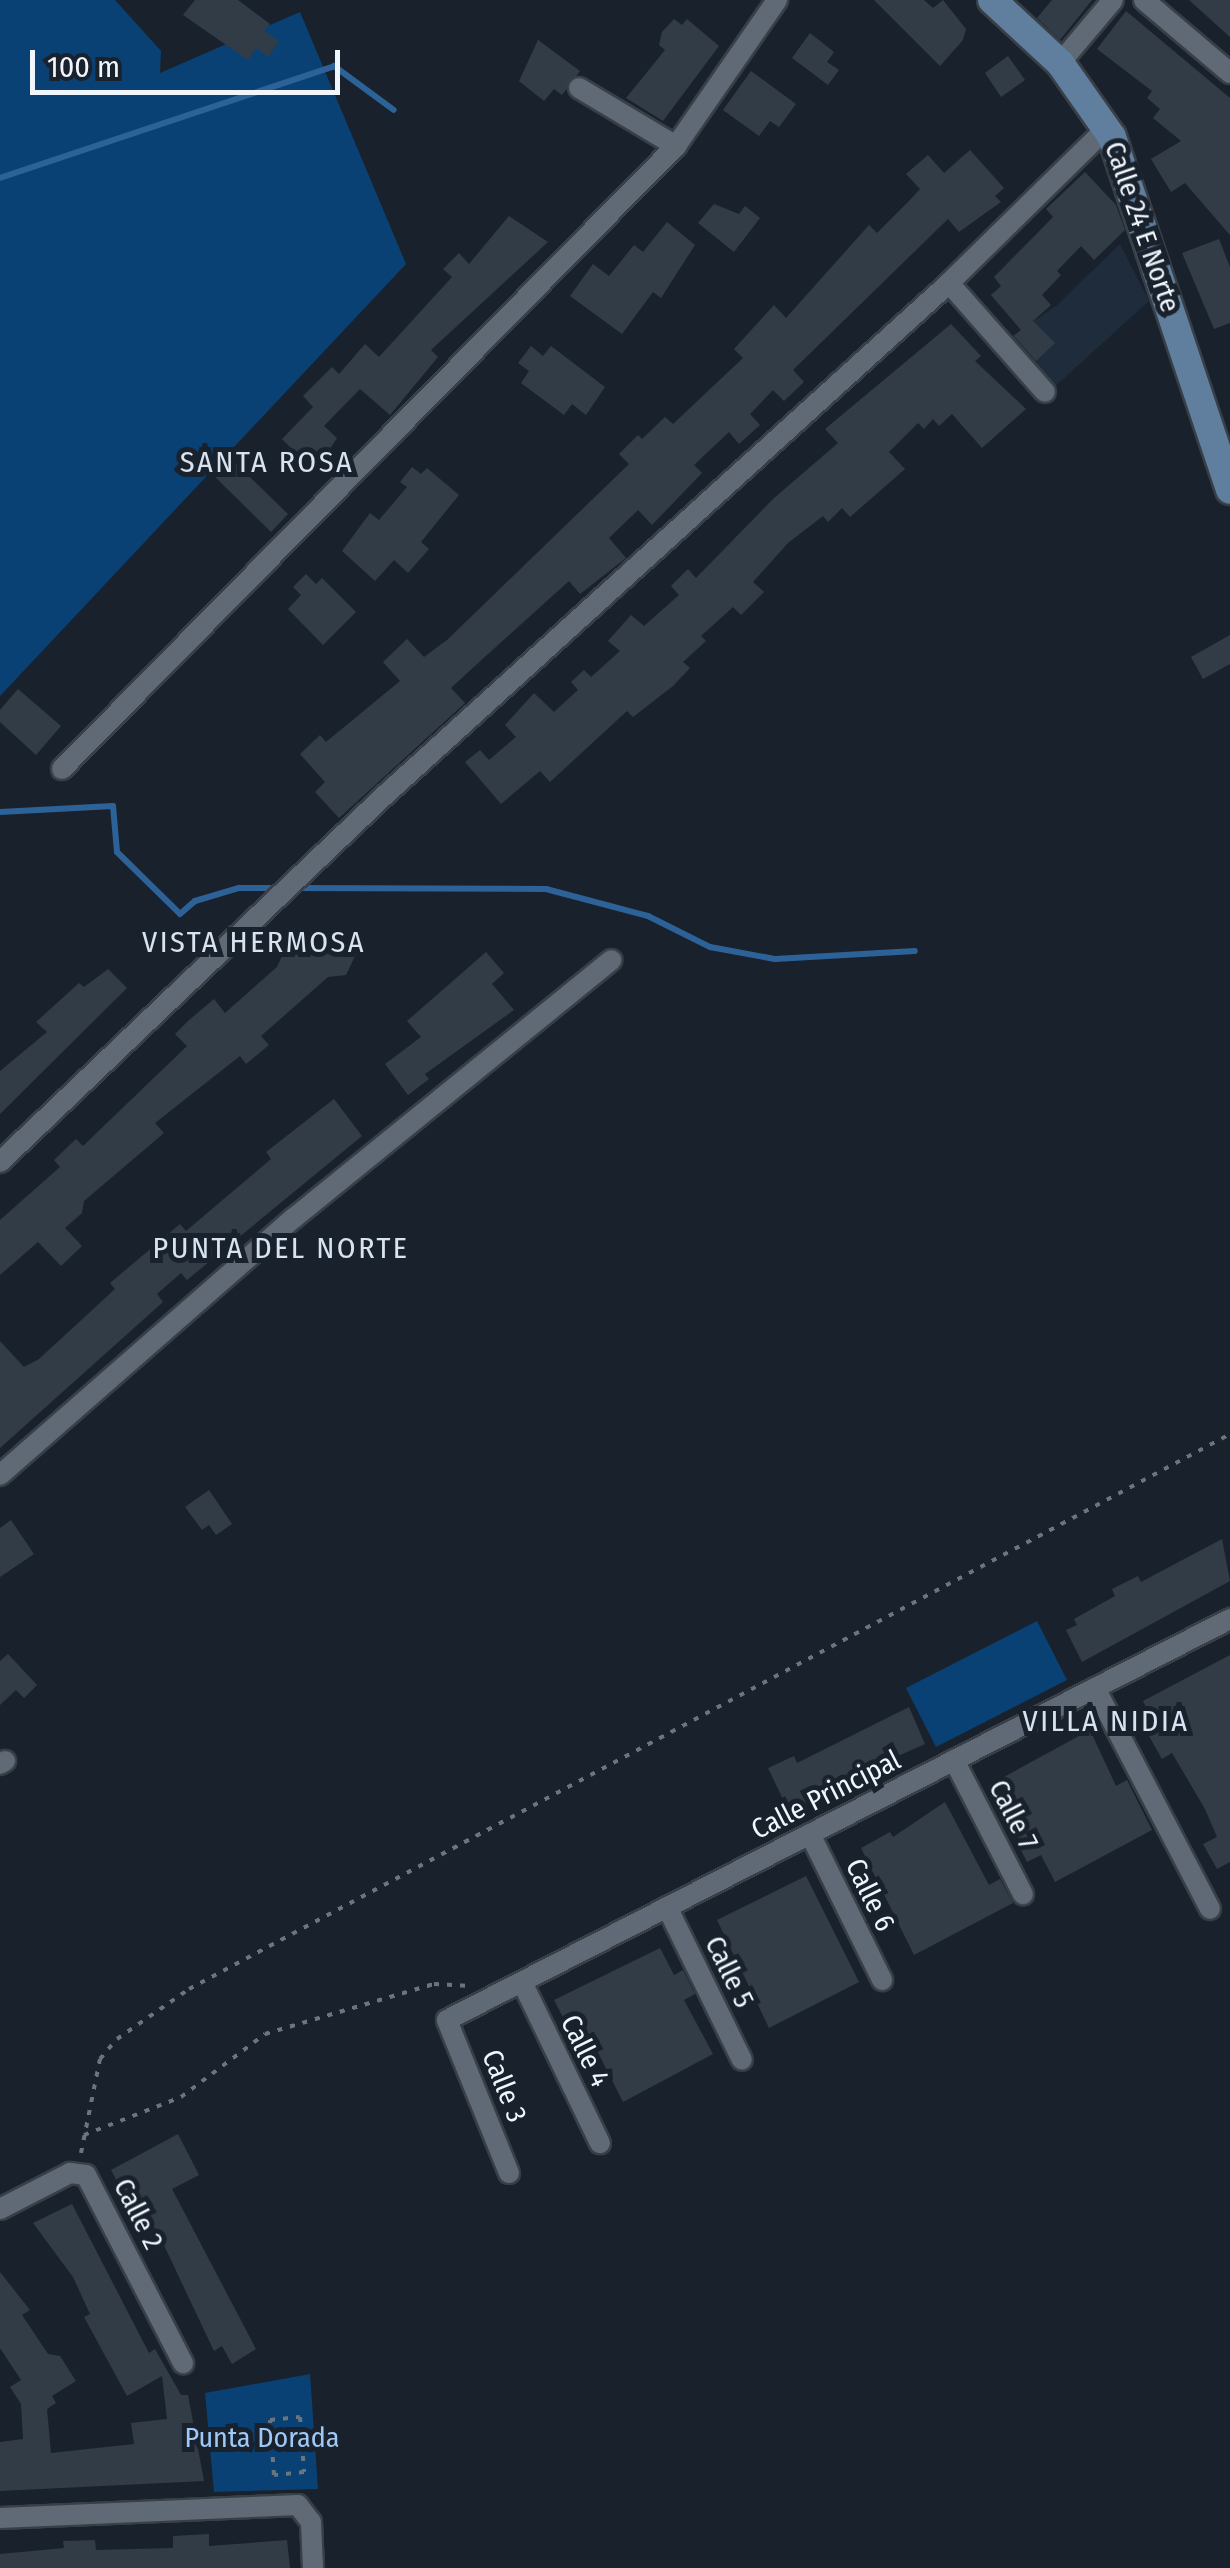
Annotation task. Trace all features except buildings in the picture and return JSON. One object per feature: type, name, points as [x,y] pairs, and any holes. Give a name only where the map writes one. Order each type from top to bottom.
[{"type":"main road","name":"Calle 24 E Norte","points":[[992,0],[1060,63],[1107,128],[1230,490]]},
{"type":"street","points":[[62,769],[676,146],[777,0]]},
{"type":"street","points":[[1060,63],[1113,0]]},
{"type":"street","points":[[1144,0],[1230,73]]},
{"type":"street","points":[[579,88],[676,146]]},
{"type":"street","points":[[0,1162],[385,795],[949,283],[1107,128]]},
{"type":"street","points":[[949,283],[1045,392]]},
{"type":"street","points":[[0,1475],[294,1218],[612,960]]},
{"type":"street","name":"Calle Principal","points":[[447,2020],[1230,1619]]},
{"type":"street","points":[[1095,1688],[1210,1908]]},
{"type":"street","name":"Calle 7","points":[[954,1760],[1023,1894]]},
{"type":"street","name":"Calle 6","points":[[810,1834],[882,1980]]},
{"type":"street","name":"Calle 5","points":[[667,1908],[742,2060]]},
{"type":"street","name":"Calle 4","points":[[522,1982],[600,2144]]},
{"type":"street","name":"Calle 3","points":[[447,2020],[510,2172]]},
{"type":"street","name":"Calle 2","points":[[0,2210],[78,2172],[91,2184],[184,2363]]},
{"type":"street","points":[[0,2518],[298,2506],[311,2522],[313,2568]]},
{"type":"path","points":[[78,2172],[100,2059],[117,2038],[189,1990],[1230,1434]]},
{"type":"path","points":[[84,2135],[181,2097],[265,2034],[312,2017],[458,1980],[486,2000]]},
{"type":"path","points":[[300,2417],[304,2472],[274,2474],[270,2420],[300,2417]]},
{"type":"shaded area","points":[[1120,244],[1149,301],[1052,389],[1006,340],[1057,305]]},
{"type":"green space","points":[[0,0],[115,0],[161,51],[160,73],[300,12],[406,264],[0,696]]},
{"type":"green space","points":[[1037,1621],[1067,1680],[936,1747],[906,1688]]},
{"type":"green space","name":"Punta Dorada","points":[[310,2374],[318,2489],[214,2492],[205,2393]]},
{"type":"waterway","points":[[0,178],[334,66],[394,110]]},
{"type":"waterway","points":[[0,812],[113,806],[117,852],[180,914],[195,901],[239,888],[281,888]]},
{"type":"waterway","points":[[294,888],[546,889],[648,916],[710,947],[775,959],[915,951]]},
{"type":"district","name":"SANTA ROSA","points":[[267,462]]},
{"type":"district","name":"VISTA HERMOSA","points":[[254,942]]},
{"type":"district","name":"PUNTA DEL NORTE","points":[[281,1248]]},
{"type":"district","name":"VILLA NIDIA","points":[[1106,1721]]}]
